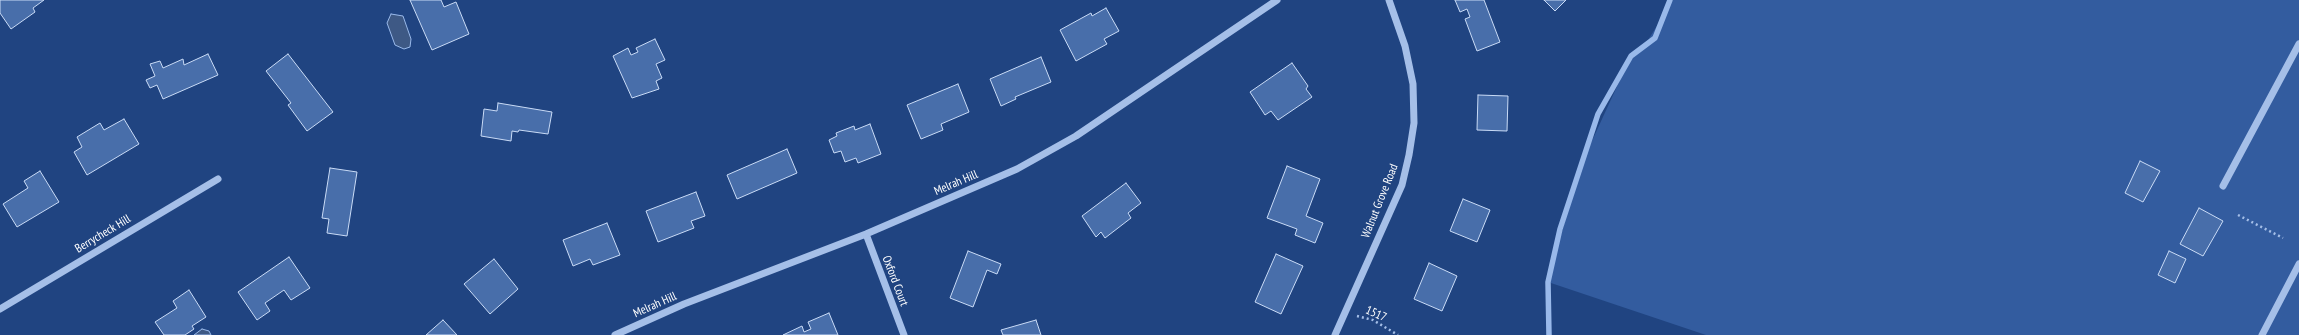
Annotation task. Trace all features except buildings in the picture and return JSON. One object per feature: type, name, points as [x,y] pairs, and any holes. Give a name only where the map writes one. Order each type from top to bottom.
[{"type":"street","name":"Melrah Hill","points":[[616,335],[731,285],[866,234],[1017,169],[1076,136],[1277,0]]},
{"type":"street","name":"Walnut Grove Road","points":[[1335,335],[1402,184],[1409,155],[1414,123],[1413,84],[1405,46],[1389,0]]},
{"type":"street","points":[[2223,186],[2299,44]]},
{"type":"street","name":"Berrycheck Hill","points":[[0,309],[218,179]]},
{"type":"street","name":"Oxford Court","points":[[866,234],[904,335]]},
{"type":"street","points":[[2262,335],[2299,264]]},
{"type":"path","points":[[2238,215],[2283,238]]},
{"type":"path","name":"1517","points":[[1345,312],[1373,320],[1398,335]]},
{"type":"shaded area","points":[[1673,0],[2299,0],[2299,335],[1706,335],[1548,282],[1580,167],[1631,56],[1645,45]]},
{"type":"shaded area","points":[[391,14],[403,16],[411,39],[410,47],[404,49],[395,45],[387,23]]},
{"type":"shaded area","points":[[202,329],[209,331],[211,335],[194,335]]},
{"type":"waterway","points":[[1549,335],[1548,282],[1560,229],[1598,114],[1631,56],[1655,38],[1670,0]]}]
